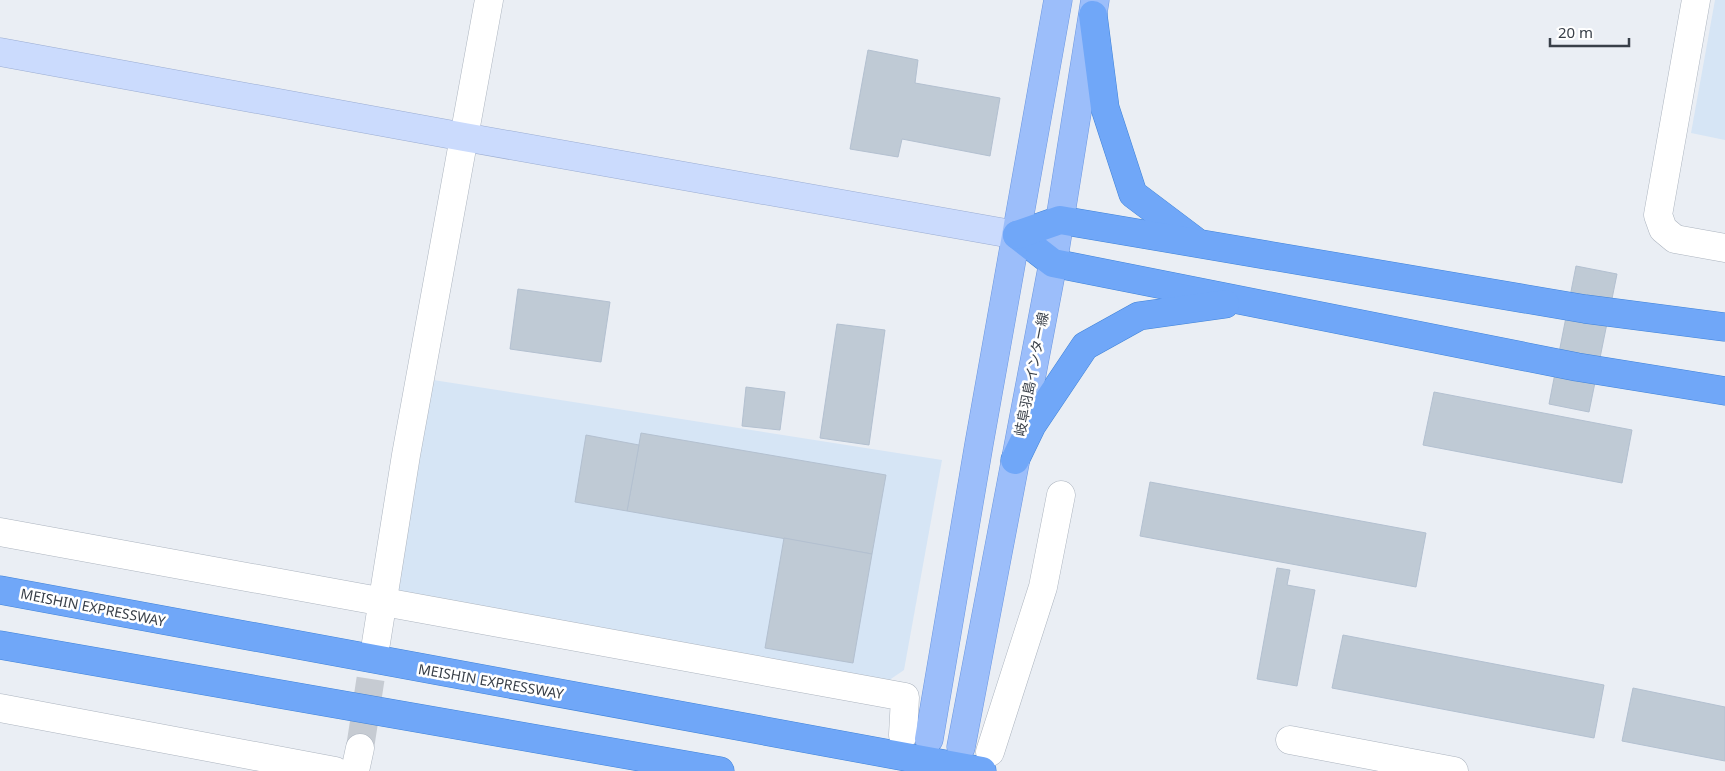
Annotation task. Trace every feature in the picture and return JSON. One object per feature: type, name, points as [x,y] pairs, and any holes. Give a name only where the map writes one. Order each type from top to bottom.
[{"type":"highway","points":[[1094,7],[1105,108],[1132,194],[1197,243]]},
{"type":"highway","points":[[1017,235],[1060,220],[1585,309],[1725,327]]},
{"type":"highway","points":[[1017,235],[1053,263],[1577,367],[1725,391]]},
{"type":"highway","points":[[1015,460],[1032,425],[1085,346],[1139,316],[1246,301]]},
{"type":"highway","name":"MEISHIN EXPRESSWAY","points":[[0,590],[986,762]]},
{"type":"highway","points":[[0,645],[720,771]]},
{"type":"main road","points":[[916,737],[979,444],[1058,0]]},
{"type":"main road","name":"岐阜羽島インター線","points":[[961,747],[1053,263],[1094,7]]},
{"type":"street","points":[[376,642],[406,455],[489,0]]},
{"type":"street","points":[[1696,0],[1658,215],[1663,229],[1675,239],[1725,248]]},
{"type":"street","points":[[0,52],[1017,235]]},
{"type":"street","points":[[986,762],[1043,587],[1061,495]]},
{"type":"street","points":[[0,532],[905,697],[916,737]]},
{"type":"street","points":[[0,708],[335,771]]},
{"type":"street","points":[[1290,740],[1454,771]]},
{"type":"shaded area","points":[[1715,0],[1725,0],[1725,140],[1691,133]]},
{"type":"shaded area","points":[[427,379],[942,460],[904,670],[882,685],[391,591]]},
{"type":"building","points":[[868,50],[918,60],[915,83],[1000,98],[990,156],[902,139],[898,157],[850,149]]},
{"type":"building","points":[[1576,266],[1617,274],[1589,412],[1549,404]]},
{"type":"building","points":[[518,289],[610,302],[601,362],[510,349]]},
{"type":"building","points":[[837,324],[885,330],[869,445],[820,438]]},
{"type":"building","points":[[746,387],[785,392],[780,430],[742,426]]},
{"type":"building","points":[[1434,392],[1632,430],[1622,483],[1423,445]]},
{"type":"building","points":[[641,433],[886,475],[872,554],[627,511]]},
{"type":"building","points":[[586,435],[639,445],[627,511],[575,502]]},
{"type":"building","points":[[1150,482],[1426,533],[1416,587],[1140,536]]},
{"type":"building","points":[[784,538],[872,554],[853,663],[765,648]]},
{"type":"building","points":[[1277,568],[1290,570],[1287,585],[1315,590],[1297,686],[1257,679]]},
{"type":"building","points":[[1343,635],[1604,685],[1594,738],[1332,688]]},
{"type":"building","points":[[1633,688],[1725,707],[1725,761],[1622,741]]},
{"type":"tunnel","points":[[360,748],[376,643]]}]
